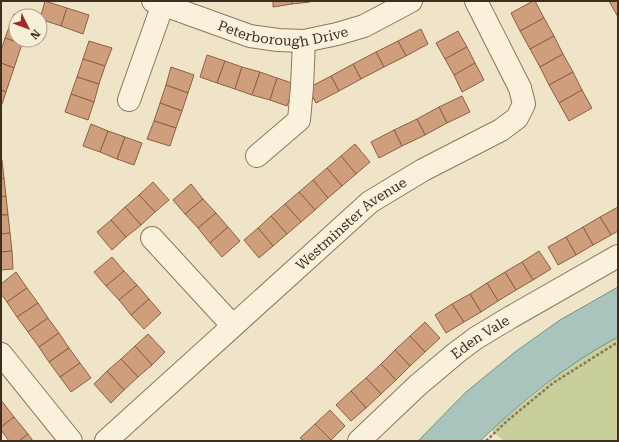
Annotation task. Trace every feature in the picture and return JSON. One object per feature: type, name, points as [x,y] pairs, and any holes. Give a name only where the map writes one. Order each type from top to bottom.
[{"type":"street","name":"Peterborough Drive","points":[[158,3],[250,36],[278,40],[304,41],[337,34],[364,26],[412,1]]},
{"type":"street","name":"Westminster Avenue","points":[[106,441],[370,202],[423,170],[501,130],[517,118],[524,104],[520,88],[476,1]]},
{"type":"street","points":[[129,100],[158,3]]},
{"type":"street","points":[[257,156],[299,120],[304,41]]},
{"type":"street","points":[[152,238],[233,326]]},
{"type":"street","name":"Eden Vale","points":[[359,441],[418,386],[476,338],[618,256]]},
{"type":"street","points":[[1,354],[71,441]]},
{"type":"path","points":[[486,441],[552,383],[618,342]]},
{"type":"green space","points":[[618,337],[618,441],[504,441],[491,430],[565,369]]},
{"type":"water","points":[[618,287],[618,337],[563,371],[512,412],[480,441],[418,441],[466,392],[515,352],[560,320]]},
{"type":"building","points":[[45,1],[67,8],[61,26],[48,22],[48,8],[43,8]]},
{"type":"building","points":[[273,1],[291,1],[292,4],[273,7]]},
{"type":"building","points":[[291,1],[310,1],[310,2],[292,4]]},
{"type":"building","points":[[535,1],[544,18],[520,31],[511,13]]},
{"type":"building","points":[[609,1],[618,1],[618,17]]},
{"type":"building","points":[[67,8],[89,15],[83,34],[61,26]]},
{"type":"building","points":[[544,18],[554,36],[530,49],[520,31]]},
{"type":"building","points":[[421,29],[428,44],[406,56],[398,41]]},
{"type":"building","points":[[8,30],[8,39],[5,38]]},
{"type":"building","points":[[458,31],[467,47],[445,59],[436,43]]},
{"type":"building","points":[[554,36],[563,54],[540,67],[530,49]]},
{"type":"building","points":[[5,38],[8,39],[8,48],[21,48],[14,68],[1,63],[1,51]]},
{"type":"building","points":[[89,41],[112,48],[105,66],[83,59]]},
{"type":"building","points":[[398,41],[406,56],[384,67],[376,52]]},
{"type":"building","points":[[467,47],[475,63],[454,75],[445,59]]},
{"type":"building","points":[[376,52],[384,67],[361,79],[353,64]]},
{"type":"building","points":[[563,54],[573,72],[549,85],[540,67]]},
{"type":"building","points":[[207,55],[225,61],[217,83],[200,77]]},
{"type":"building","points":[[83,59],[105,66],[99,84],[77,77]]},
{"type":"building","points":[[225,61],[242,67],[235,89],[217,83]]},
{"type":"building","points":[[1,63],[14,68],[6,92],[1,90]]},
{"type":"building","points":[[475,63],[484,80],[462,92],[454,75]]},
{"type":"building","points":[[353,64],[361,79],[339,91],[331,76]]},
{"type":"building","points":[[171,67],[194,75],[188,93],[166,85]]},
{"type":"building","points":[[242,67],[260,72],[252,95],[235,89]]},
{"type":"building","points":[[260,72],[277,78],[270,100],[252,95]]},
{"type":"building","points":[[573,72],[582,90],[559,103],[549,85]]},
{"type":"building","points":[[331,76],[339,91],[316,103],[308,88]]},
{"type":"building","points":[[77,77],[99,84],[94,102],[71,94]]},
{"type":"building","points":[[277,78],[295,84],[287,106],[270,100]]},
{"type":"building","points":[[166,85],[188,93],[182,111],[160,103]]},
{"type":"building","points":[[1,90],[6,92],[1,107]]},
{"type":"building","points":[[582,90],[592,108],[569,121],[559,103]]},
{"type":"building","points":[[71,94],[94,102],[88,120],[65,112]]},
{"type":"building","points":[[462,96],[470,112],[447,123],[439,107]]},
{"type":"building","points":[[160,103],[182,111],[176,128],[154,121]]},
{"type":"building","points":[[439,107],[447,123],[425,135],[417,119]]},
{"type":"building","points":[[417,119],[425,135],[402,146],[394,130]]},
{"type":"building","points":[[154,121],[176,128],[170,146],[147,139]]},
{"type":"building","points":[[91,124],[108,131],[100,152],[83,146]]},
{"type":"building","points":[[394,130],[402,146],[379,158],[371,142]]},
{"type":"building","points":[[108,131],[125,137],[117,159],[100,152]]},
{"type":"building","points":[[125,137],[142,143],[134,165],[117,159]]},
{"type":"building","points":[[355,144],[370,162],[356,174],[341,156]]},
{"type":"building","points":[[341,156],[356,174],[342,186],[327,168]]},
{"type":"building","points":[[1,160],[4,178],[1,179]]},
{"type":"building","points":[[327,168],[342,186],[328,198],[313,180]]},
{"type":"building","points":[[4,178],[6,196],[1,197],[1,179]]},
{"type":"building","points":[[313,180],[328,198],[315,210],[299,192]]},
{"type":"building","points":[[153,182],[169,200],[155,212],[139,195]]},
{"type":"building","points":[[191,184],[203,199],[185,214],[173,200]]},
{"type":"building","points":[[299,192],[315,210],[301,222],[285,204]]},
{"type":"building","points":[[139,195],[155,212],[141,225],[125,207]]},
{"type":"building","points":[[6,196],[8,215],[1,215],[1,197]]},
{"type":"building","points":[[203,199],[216,213],[198,228],[185,214]]},
{"type":"building","points":[[285,204],[301,222],[287,234],[271,216]]},
{"type":"building","points":[[125,207],[141,225],[126,237],[111,220]]},
{"type":"building","points":[[618,207],[618,231],[611,235],[600,217]]},
{"type":"building","points":[[216,213],[228,227],[210,243],[198,228]]},
{"type":"building","points":[[1,215],[8,215],[10,233],[1,234]]},
{"type":"building","points":[[271,216],[287,234],[273,246],[258,228]]},
{"type":"building","points":[[600,217],[611,235],[593,245],[583,227]]},
{"type":"building","points":[[111,220],[126,237],[112,250],[97,232]]},
{"type":"building","points":[[228,227],[240,241],[222,257],[210,243]]},
{"type":"building","points":[[583,227],[593,245],[576,255],[566,237]]},
{"type":"building","points":[[258,228],[273,246],[259,258],[244,240]]},
{"type":"building","points":[[10,233],[12,251],[1,252],[1,234]]},
{"type":"building","points":[[566,237],[576,255],[558,265],[548,247]]},
{"type":"building","points":[[12,251],[13,269],[1,270],[1,252]]},
{"type":"building","points":[[539,251],[551,269],[533,280],[522,262]]},
{"type":"building","points":[[112,257],[124,271],[106,286],[94,272]]},
{"type":"building","points":[[522,262],[533,280],[516,290],[505,272]]},
{"type":"building","points":[[124,271],[137,285],[119,300],[106,286]]},
{"type":"building","points":[[16,272],[27,288],[7,302],[1,294],[1,284]]},
{"type":"building","points":[[505,272],[516,290],[498,301],[487,283]]},
{"type":"building","points":[[487,283],[498,301],[481,312],[470,294]]},
{"type":"building","points":[[137,285],[149,299],[131,315],[119,300]]},
{"type":"building","points":[[27,288],[38,303],[17,317],[7,302]]},
{"type":"building","points":[[470,294],[481,312],[464,322],[452,304]]},
{"type":"building","points":[[149,299],[161,313],[144,329],[131,315]]},
{"type":"building","points":[[38,303],[48,318],[28,332],[17,317]]},
{"type":"building","points":[[452,304],[464,322],[446,333],[435,315]]},
{"type":"building","points":[[48,318],[59,333],[39,347],[28,332]]},
{"type":"building","points":[[425,322],[440,338],[425,352],[410,336]]},
{"type":"building","points":[[59,333],[69,348],[49,362],[39,347]]},
{"type":"building","points":[[148,334],[165,352],[152,365],[135,346]]},
{"type":"building","points":[[410,336],[425,352],[410,366],[395,350]]},
{"type":"building","points":[[135,346],[152,365],[138,377],[121,359]]},
{"type":"building","points":[[69,348],[80,363],[60,377],[49,362]]},
{"type":"building","points":[[395,350],[410,366],[396,380],[381,364]]},
{"type":"building","points":[[121,359],[138,377],[124,390],[107,371]]},
{"type":"building","points":[[80,363],[91,378],[71,392],[60,377]]},
{"type":"building","points":[[381,364],[396,380],[381,394],[366,378]]},
{"type":"building","points":[[107,371],[124,390],[111,403],[94,384]]},
{"type":"building","points":[[366,378],[381,394],[366,408],[351,391]]},
{"type":"building","points":[[351,391],[366,408],[351,421],[336,405]]},
{"type":"building","points":[[1,400],[14,417],[1,427]]},
{"type":"building","points":[[330,410],[345,426],[331,440],[315,424]]},
{"type":"building","points":[[14,417],[28,434],[19,441],[9,441],[1,430],[1,427]]},
{"type":"building","points":[[315,424],[331,440],[330,441],[304,441],[300,438]]},
{"type":"building","points":[[28,434],[33,441],[19,441]]}]
